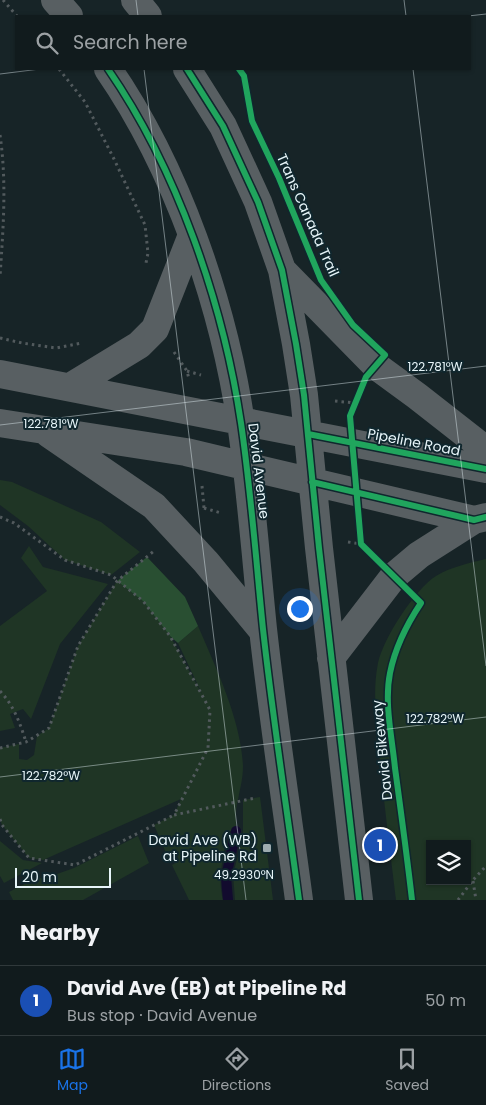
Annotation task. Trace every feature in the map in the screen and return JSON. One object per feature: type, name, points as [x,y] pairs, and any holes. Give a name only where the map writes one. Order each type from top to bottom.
[{"type":"main road","points":[[55,0],[68,15]]},
{"type":"main road","points":[[135,0],[147,15]]},
{"type":"main road","name":"David Avenue","points":[[109,70],[129,99],[159,158],[192,235],[222,330],[240,422],[246,466],[264,630],[299,900]]},
{"type":"main road","points":[[188,70],[223,126],[258,202],[282,270],[296,344],[308,434],[358,900]]},
{"type":"main road","points":[[70,387],[139,345],[155,329],[192,235]]},
{"type":"main road","points":[[282,270],[376,366],[486,450]]},
{"type":"main road","name":"Pipeline Road","points":[[0,374],[486,470]]},
{"type":"main road","points":[[0,423],[46,432],[186,452],[312,482],[480,518]]},
{"type":"main road","points":[[46,432],[154,506],[206,562],[264,630]]},
{"type":"main road","points":[[331,658],[394,576],[419,555],[480,518]]},
{"type":"path","points":[[3,0],[16,15]]},
{"type":"path","points":[[60,70],[85,102],[145,225],[148,253],[145,269]]},
{"type":"path","points":[[0,135],[4,162],[5,203],[0,277]]},
{"type":"path","points":[[0,338],[56,348],[90,342]]},
{"type":"path","points":[[172,348],[187,371],[190,387]]},
{"type":"path","points":[[352,443],[350,416],[366,377],[376,366]]},
{"type":"path","points":[[187,371],[202,375]]},
{"type":"path","points":[[332,401],[355,403]]},
{"type":"path","points":[[202,478],[204,508],[225,514]]},
{"type":"path","points":[[0,518],[14,523],[65,560],[111,575],[143,601],[170,636],[210,710],[208,748],[174,815]]},
{"type":"path","points":[[360,538],[361,544],[394,576]]},
{"type":"path","points":[[0,748],[26,742],[49,728],[78,646],[117,581],[158,548]]},
{"type":"path","points":[[0,690],[7,698],[19,720],[26,742]]},
{"type":"path","points":[[0,819],[1,826],[28,858],[75,865],[174,815],[260,797]]},
{"type":"path","points":[[458,900],[472,880],[486,866]]},
{"type":"path","points":[[472,880],[476,900]]},
{"type":"green space","points":[[0,480],[12,482],[101,522],[140,552],[111,575],[65,560],[28,526],[0,505]]},
{"type":"green space","points":[[29,546],[43,567],[108,584],[60,644],[31,719],[23,709],[10,714],[15,728],[0,731],[0,626],[47,591],[21,558]]},
{"type":"green space","points":[[147,557],[185,597],[198,626],[178,643],[170,636],[143,601],[117,581]]},
{"type":"green space","points":[[486,559],[486,900],[396,900],[376,719],[375,686],[378,663],[393,628],[419,592],[436,576],[460,566]]},
{"type":"green space","points":[[117,581],[143,601],[170,636],[203,696],[178,643],[198,626],[227,694],[238,731],[243,771],[236,808],[236,831],[228,831],[223,857],[221,892],[223,900],[189,900],[172,865],[179,861],[176,851],[167,855],[154,825],[174,815],[181,799],[43,860],[29,858],[2,825],[0,819],[0,748],[19,744],[19,759],[27,760],[34,755],[37,736],[49,728],[78,646]]},
{"type":"green space","points":[[260,797],[273,900],[235,900],[233,874],[243,837],[243,800]]},
{"type":"green space","points":[[138,836],[149,863],[83,900],[13,900],[9,892],[38,877],[43,879],[74,868]]},
{"type":"green space","points":[[0,841],[23,860],[42,863],[4,883],[0,876]]},
{"type":"waterway","points":[[228,900],[226,877],[236,831]]},
{"type":"cycle path","points":[[109,70],[133,108],[176,193],[194,238],[209,285],[233,377],[245,449],[267,663],[299,900]]},
{"type":"cycle path","points":[[188,70],[223,126],[258,202],[282,270],[304,395],[319,548],[359,900]]},
{"type":"cycle path","name":"Trans Canada Trail","points":[[240,70],[244,76],[252,121],[279,178],[321,280],[353,325],[385,355],[366,377],[350,416],[361,544],[421,603],[398,645],[388,684],[388,708],[412,900]]},
{"type":"cycle path","points":[[308,434],[486,469]]},
{"type":"cycle path","points":[[312,482],[474,520],[486,517]]},
{"type":"place","name":"David Ave (EB) at Pipeline Rd","points":[[380,845]]},
{"type":"place","name":"David Ave (WB) at Pipeline Rd","points":[[267,848]]}]
